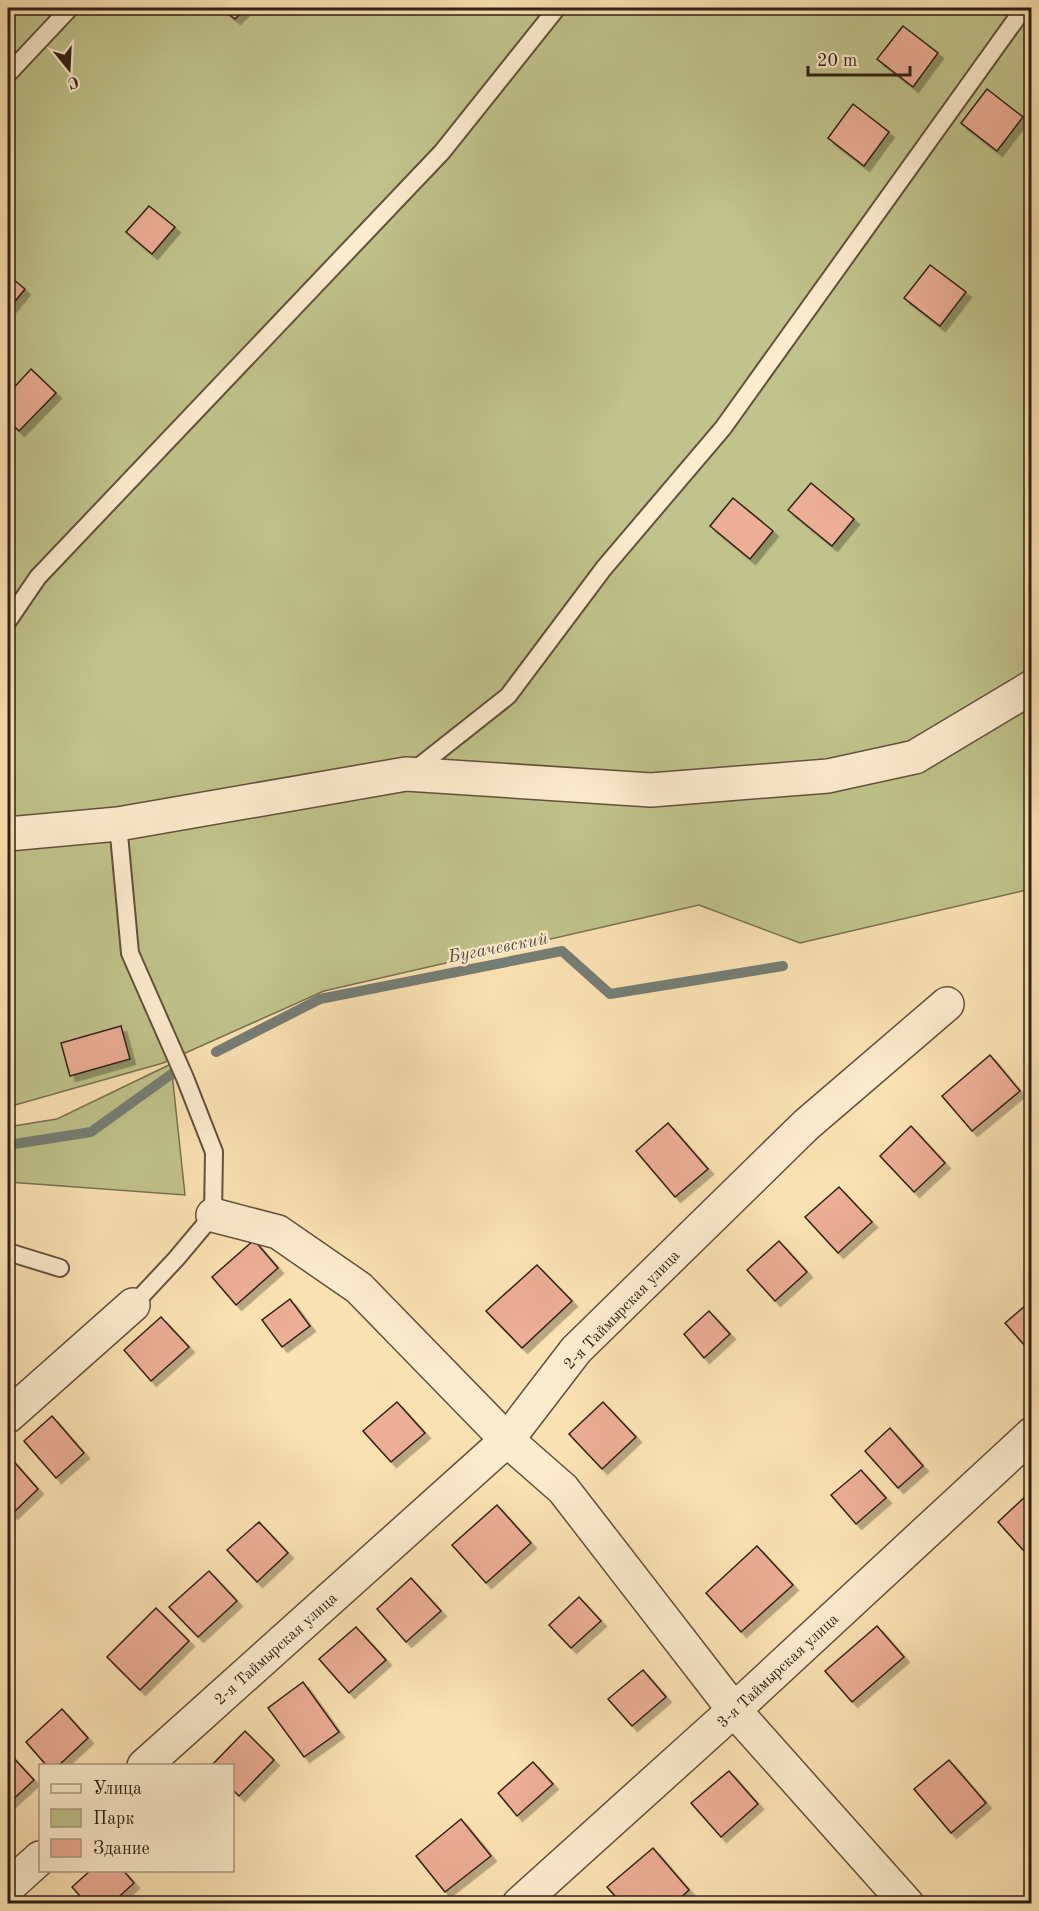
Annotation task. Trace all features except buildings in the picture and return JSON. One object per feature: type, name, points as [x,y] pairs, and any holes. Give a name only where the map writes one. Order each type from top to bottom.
[{"type":"street","points":[[8,834],[118,824],[410,774],[651,790],[828,776],[915,757],[1032,687]]},
{"type":"street","name":"2-я Таймырская улица","points":[[146,1764],[507,1440],[576,1350],[806,1125],[947,1004]]},
{"type":"street","points":[[213,1215],[278,1232],[358,1288],[507,1440],[563,1490],[734,1710],[907,1904]]},
{"type":"street","points":[[8,1416],[133,1305]]},
{"type":"street","name":"3-я Таймырская улица","points":[[519,1904],[734,1710],[1032,1434]]},
{"type":"street","points":[[8,1887],[39,1859]]},
{"type":"lane","points":[[8,74],[70,8]]},
{"type":"lane","points":[[8,621],[38,577],[442,152],[557,8]]},
{"type":"lane","points":[[410,774],[508,696],[604,568],[723,428],[1024,8]]},
{"type":"lane","points":[[118,824],[130,953],[185,1078],[214,1152],[213,1215],[133,1305]]},
{"type":"lane","points":[[8,1252],[60,1268]]},
{"type":"green space","points":[[8,8],[1031,8],[1031,889],[800,943],[699,905],[324,991],[163,1063],[8,1107]]},
{"type":"green space","points":[[171,1064],[185,1195],[8,1182],[8,1127],[57,1119]]},
{"type":"waterway","name":"Бугачевский","points":[[216,1052],[320,999],[562,951],[610,994],[783,966]]},
{"type":"waterway","name":"Бугачевский","points":[[8,1145],[91,1132],[173,1073]]}]
